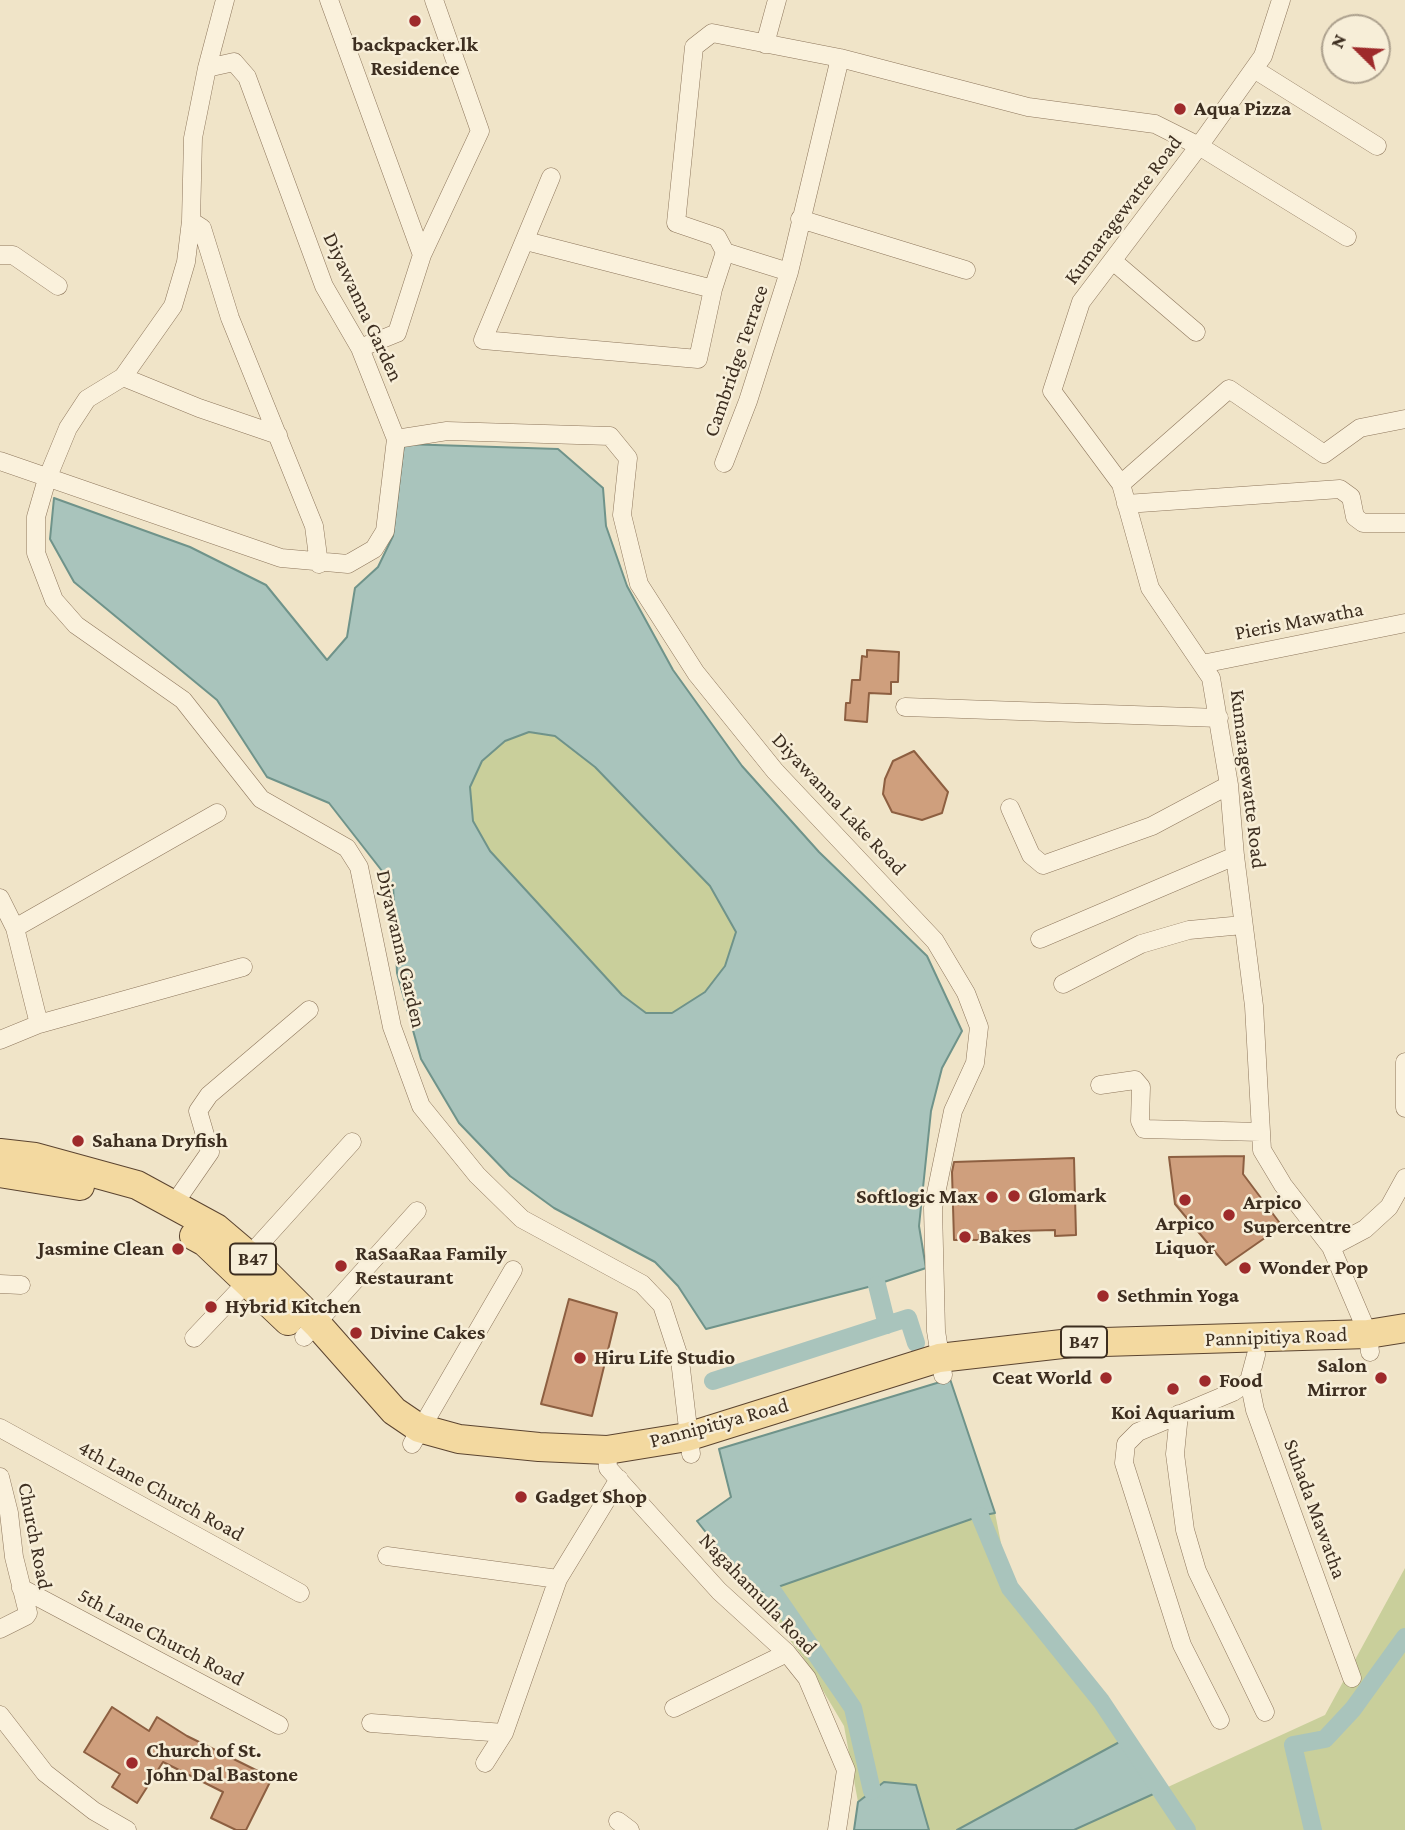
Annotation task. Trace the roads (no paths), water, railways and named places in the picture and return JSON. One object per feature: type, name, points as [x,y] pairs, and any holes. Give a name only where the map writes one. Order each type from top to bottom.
[{"type":"main road","name":"Pannipitiya Road","points":[[0,1153],[35,1157],[137,1185],[216,1228],[248,1269],[310,1330],[383,1425],[416,1436],[455,1457],[539,1465],[611,1466],[689,1446],[941,1366],[1070,1343],[1369,1343],[1405,1347]]},
{"type":"main road","name":"Pannipitiya Road","points":[[0,1172],[76,1185],[130,1201],[248,1269]]},
{"type":"main road","name":"Pannipitiya Road","points":[[941,1366],[1071,1360],[1253,1368],[1369,1343],[1405,1328]]},
{"type":"street","name":"Diyawanna Garden","points":[[225,0],[206,68],[193,138],[191,221],[186,262],[173,306],[123,377],[87,399],[68,428],[47,479],[36,517],[36,554],[54,600],[76,625],[183,700],[261,799],[347,848],[359,867],[392,1027],[421,1105],[477,1175],[522,1219],[642,1284],[662,1305],[680,1360],[689,1446]]},
{"type":"street","points":[[329,0],[422,255]]},
{"type":"street","points":[[360,348],[397,333],[422,255],[480,131],[434,0]]},
{"type":"street","points":[[765,44],[776,0]]},
{"type":"street","name":"Kumaragewatte Road","points":[[1281,0],[1263,56],[1081,302],[1052,391],[1121,484],[1150,588],[1212,678],[1229,785],[1254,1006],[1262,1150],[1283,1185],[1331,1247],[1369,1343]]},
{"type":"street","points":[[551,177],[483,340],[698,359],[724,252],[717,237],[676,223],[694,47],[712,33],[840,58],[1028,107],[1155,124],[1199,146],[1347,237]]},
{"type":"street","name":"Cambridge Terrace","points":[[724,463],[748,401],[789,272],[840,58]]},
{"type":"street","name":"Diyawanna Garden","points":[[47,479],[281,558],[319,564],[348,565],[374,550],[385,531],[396,439],[360,348],[324,286],[247,77],[234,62],[206,68]]},
{"type":"street","points":[[1254,69],[1377,146]]},
{"type":"street","points":[[800,219],[966,270]]},
{"type":"street","points":[[191,221],[202,228],[230,318],[314,526],[319,564]]},
{"type":"street","points":[[526,241],[713,289]]},
{"type":"street","points":[[724,252],[789,272]]},
{"type":"street","points":[[0,255],[13,255],[58,286]]},
{"type":"street","points":[[1113,261],[1196,332]]},
{"type":"street","points":[[123,377],[278,435]]},
{"type":"street","points":[[1121,484],[1229,389],[1324,454],[1360,428],[1405,419]]},
{"type":"street","name":"Diyawanna Lake Road","points":[[396,439],[447,431],[610,436],[628,458],[622,515],[639,584],[646,595],[704,683],[775,771],[935,941],[966,993],[979,1027],[975,1063],[953,1111],[933,1208],[935,1323],[941,1366]]},
{"type":"street","points":[[0,461],[47,479]]},
{"type":"street","points":[[1126,504],[1340,489],[1351,497],[1355,517],[1363,523],[1405,523]]},
{"type":"street","name":"Pieris Mawatha","points":[[1202,664],[1405,623]]},
{"type":"street","points":[[905,707],[1219,718]]},
{"type":"street","points":[[1010,807],[1031,855],[1043,865],[1152,826],[1229,785]]},
{"type":"street","points":[[15,928],[217,813]]},
{"type":"street","points":[[1040,939],[1235,856]]},
{"type":"street","points":[[0,898],[15,928],[39,1024]]},
{"type":"street","points":[[1063,984],[1141,944],[1189,930],[1243,925]]},
{"type":"street","points":[[0,1040],[39,1024],[243,967]]},
{"type":"street","points":[[174,1204],[210,1152],[198,1111],[209,1095],[309,1010]]},
{"type":"street","points":[[1405,1062],[1405,1108]]},
{"type":"street","points":[[1100,1085],[1135,1080],[1141,1087],[1140,1121],[1144,1129],[1261,1132]]},
{"type":"street","points":[[194,1338],[352,1142]]},
{"type":"street","points":[[1331,1247],[1365,1229],[1389,1207],[1405,1178]]},
{"type":"street","points":[[310,1330],[417,1211]]},
{"type":"street","points":[[416,1436],[513,1270]]},
{"type":"street","points":[[0,1284],[21,1285]]},
{"type":"street","points":[[1220,1720],[1182,1645],[1124,1463],[1126,1444],[1138,1432],[1233,1392],[1253,1368]]},
{"type":"street","name":"Suhada Mawatha","points":[[1253,1368],[1255,1410],[1352,1678]]},
{"type":"street","points":[[1179,1414],[1175,1454],[1185,1530],[1197,1572],[1265,1712]]},
{"type":"street","name":"4th Lane Church Road","points":[[0,1428],[300,1593]]},
{"type":"street","points":[[485,1763],[504,1733],[558,1578],[611,1466]]},
{"type":"street","name":"Nagahamulla Road","points":[[611,1466],[719,1591],[787,1653],[807,1678],[846,1770],[837,1830]]},
{"type":"street","name":"Church Road","points":[[0,1477],[27,1614],[0,1629]]},
{"type":"street","points":[[387,1556],[558,1578]]},
{"type":"street","name":"5th Lane Church Road","points":[[21,1588],[279,1726]]},
{"type":"street","points":[[674,1709],[787,1653]]},
{"type":"street","points":[[0,1716],[45,1773],[94,1811],[127,1830]]},
{"type":"street","points":[[372,1723],[504,1733]]},
{"type":"water","points":[[404,444],[558,449],[603,488],[606,526],[627,586],[673,670],[742,766],[819,852],[927,956],[962,1031],[942,1068],[931,1111],[919,1226],[926,1268],[872,1286],[706,1329],[678,1286],[655,1262],[554,1208],[510,1176],[459,1123],[421,1059],[397,973],[393,885],[329,803],[267,777],[217,700],[74,582],[50,539],[54,498],[190,547],[266,585],[327,660],[347,637],[355,588],[378,567],[393,536]],"holes":[[[529,732],[555,736],[595,767],[710,886],[736,932],[725,966],[705,992],[672,1013],[646,1013],[622,995],[490,851],[473,821],[470,787],[482,761],[505,741]]]},
{"type":"water","points":[[950,1379],[995,1513],[755,1595],[697,1521],[731,1497],[719,1449]]},
{"type":"water","points":[[1125,1739],[1160,1791],[1074,1830],[957,1830]]},
{"type":"water","points":[[884,1782],[916,1785],[929,1830],[854,1830],[858,1802]]},
{"type":"waterway","points":[[877,1285],[887,1325]]},
{"type":"waterway","points":[[713,1381],[908,1318],[916,1343]]},
{"type":"waterway","points":[[980,1516],[1010,1588],[1101,1701],[1187,1830]]},
{"type":"waterway","points":[[772,1590],[853,1708],[872,1791]]},
{"type":"waterway","points":[[1313,1830],[1293,1745],[1325,1739],[1353,1709],[1405,1637]]},
{"type":"place","name":"backpacker.lk Residence","points":[[415,21]]},
{"type":"place","name":"Aqua Pizza","points":[[1180,109]]},
{"type":"place","name":"Sahana Dryfish","points":[[78,1141]]},
{"type":"place","name":"Glomark","points":[[1014,1196]]},
{"type":"place","name":"Softlogic Max","points":[[992,1197]]},
{"type":"place","name":"Arpico Liquor","points":[[1185,1200]]},
{"type":"place","name":"Arpico Supercentre","points":[[1229,1215]]},
{"type":"place","name":"Bakes","points":[[965,1237]]},
{"type":"place","name":"Jasmine Clean","points":[[178,1249]]},
{"type":"place","name":"RaSaaRaa Family Restaurant","points":[[341,1266]]},
{"type":"place","name":"Wonder Pop","points":[[1245,1268]]},
{"type":"place","name":"Sethmin Yoga","points":[[1103,1296]]},
{"type":"place","name":"Hybrid Kitchen","points":[[211,1307]]},
{"type":"place","name":"Divine Cakes","points":[[356,1333]]},
{"type":"place","name":"Hiru Life Studio","points":[[580,1358]]},
{"type":"place","name":"Ceat World","points":[[1106,1378]]},
{"type":"place","name":"Salon Mirror","points":[[1381,1378]]},
{"type":"place","name":"Food","points":[[1205,1381]]},
{"type":"place","name":"Koi Aquarium","points":[[1173,1389]]},
{"type":"place","name":"Gadget Shop","points":[[521,1497]]},
{"type":"place","name":"Church of St. John Dal Bastone","points":[[132,1763]]}]
